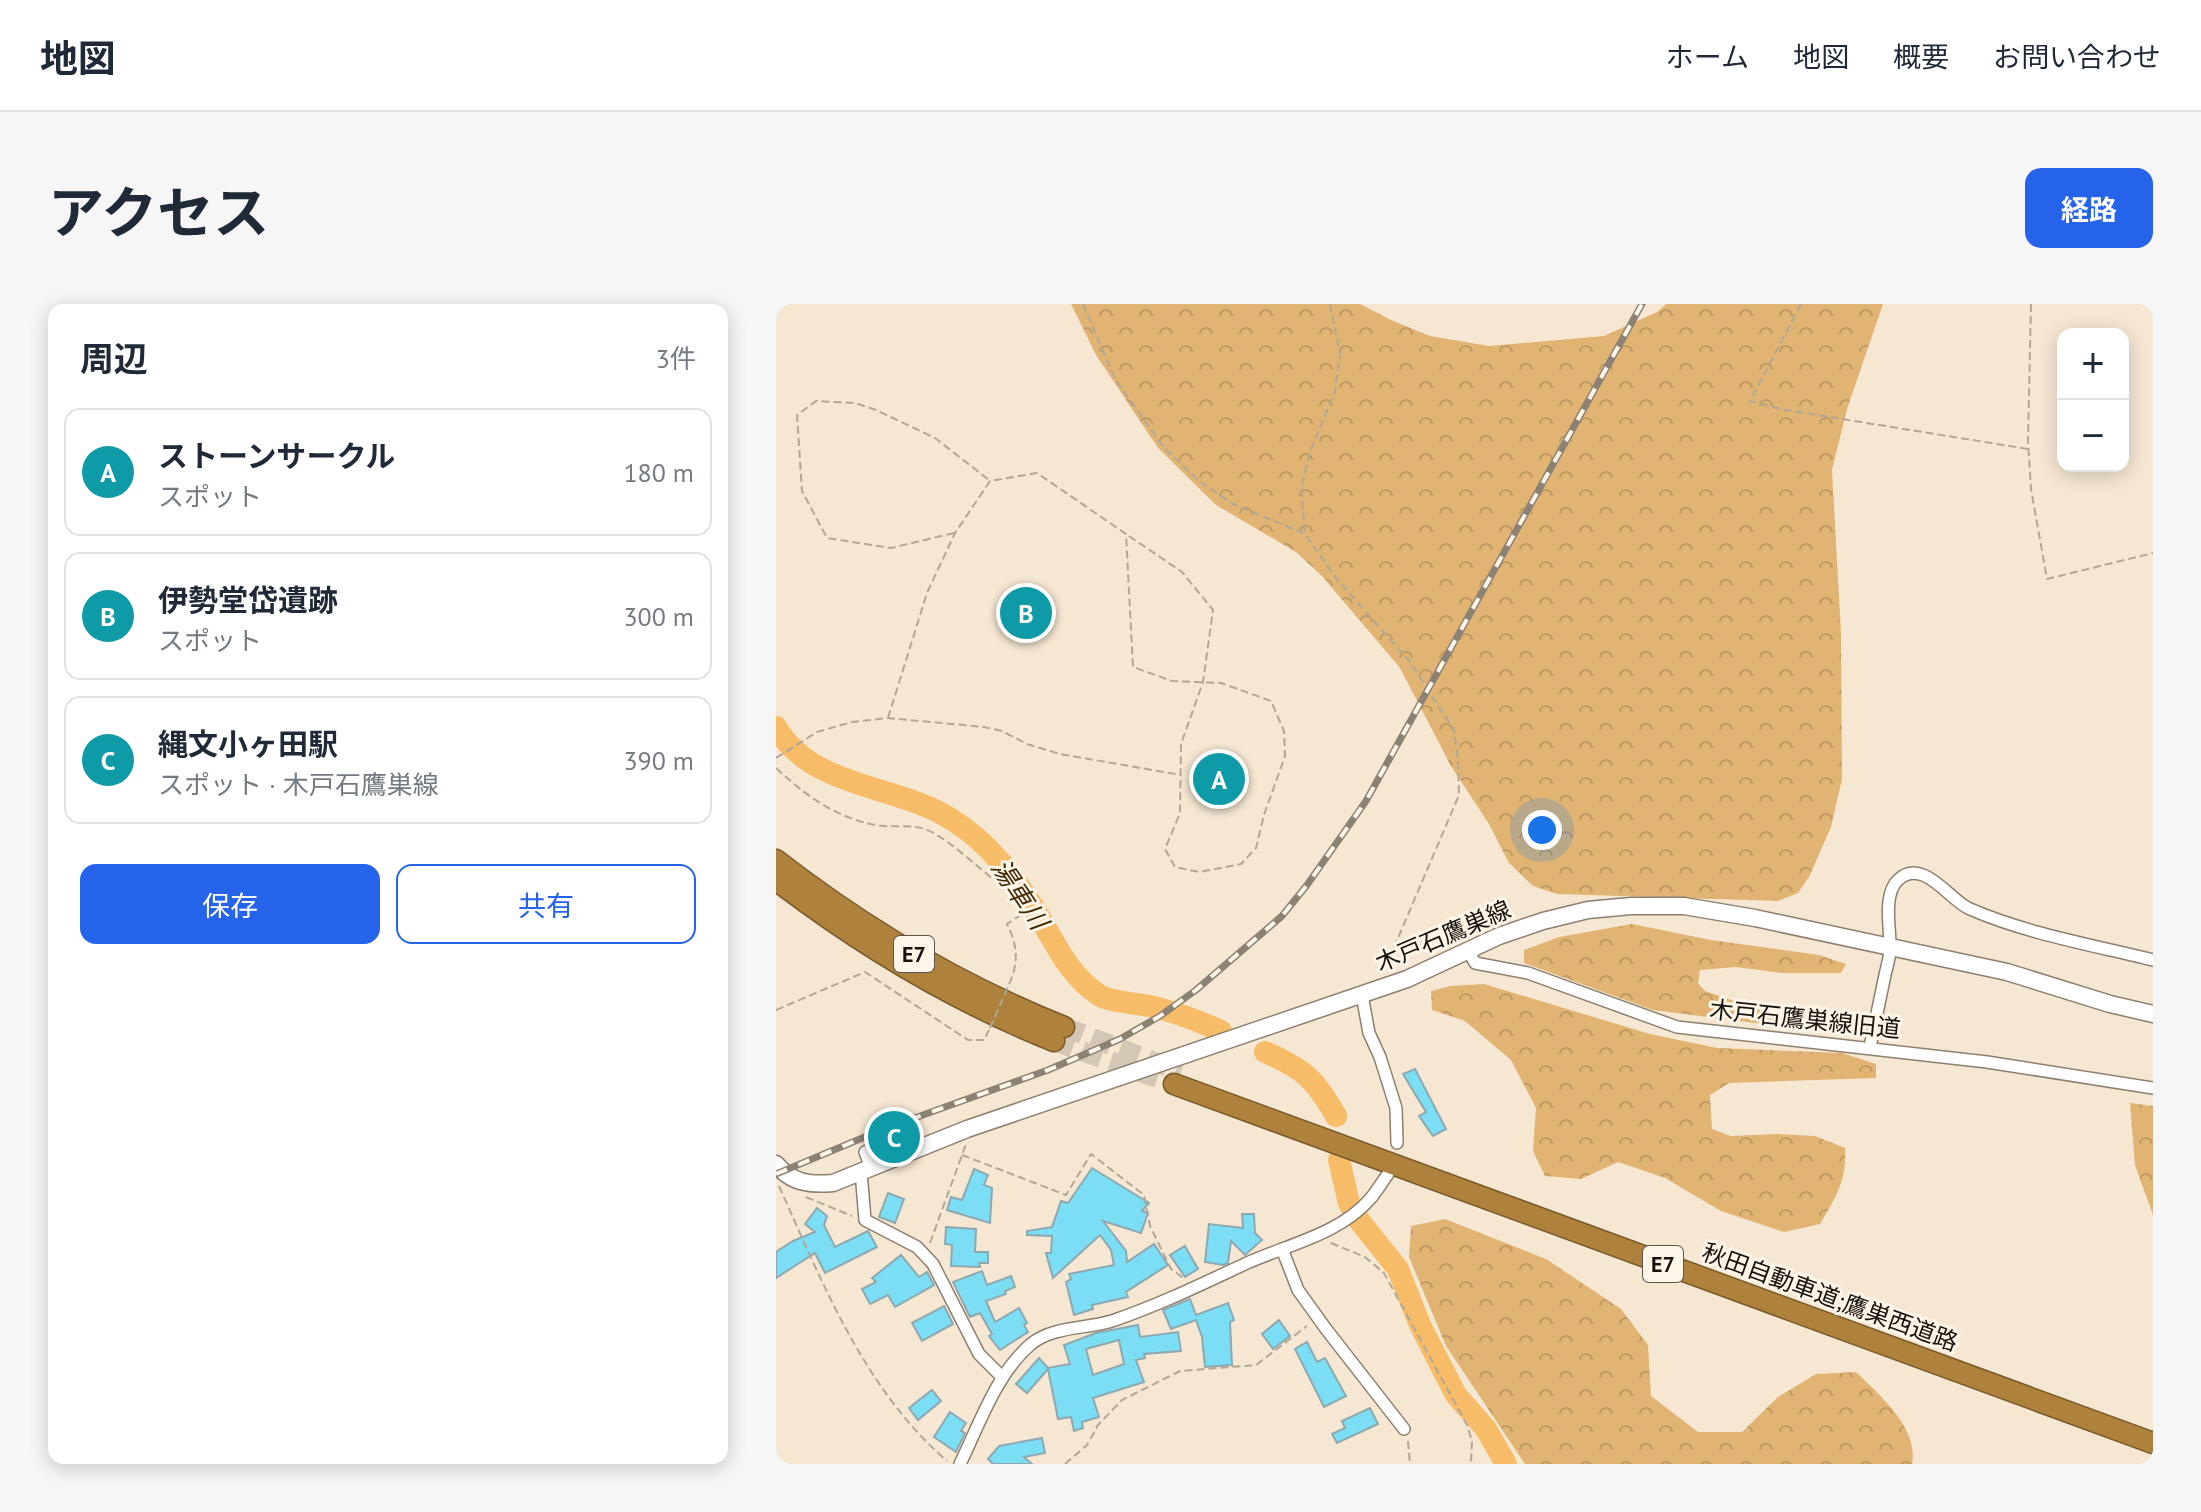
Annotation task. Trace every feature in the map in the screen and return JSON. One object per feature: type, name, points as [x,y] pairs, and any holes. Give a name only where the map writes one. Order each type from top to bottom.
[{"type":"highway","name":"E7","points":[[776,860],[840,908],[932,966],[1059,1034],[996,1016],[919,975],[855,936],[776,880]]},
{"type":"highway","name":"秋田自動車道;鷹巣西道路","points":[[2153,1430],[1177,1078],[2153,1443]]},
{"type":"main road","name":"木戸石鷹巣線","points":[[776,1164],[791,1178],[818,1184],[833,1183],[864,1166],[967,1129],[1383,988],[1499,936],[1588,910],[1684,906],[1755,918],[2007,972],[2153,1014]]},
{"type":"street","points":[[1870,1047],[1891,948],[1887,920],[1894,886],[1909,874],[1920,874],[1936,882],[1964,907],[2002,923],[2153,960]]},
{"type":"street","name":"木戸石鷹巣線旧道","points":[[1468,950],[1475,963],[1528,973],[1677,1027],[1870,1047],[2153,1088]]},
{"type":"street","points":[[1362,995],[1369,1033],[1396,1108],[1397,1143]]},
{"type":"street","points":[[883,1145],[865,1152],[865,1220],[917,1247],[925,1256],[938,1274],[979,1354],[1002,1377]]},
{"type":"street","points":[[960,1464],[1002,1377],[1029,1346],[1043,1336],[1110,1322],[1315,1236],[1343,1221],[1369,1200],[1388,1174]]},
{"type":"street","points":[[1282,1249],[1298,1290],[1404,1429]]},
{"type":"path","points":[[1083,304],[1115,379],[1165,449],[1199,481],[1233,504],[1305,534]]},
{"type":"path","points":[[1330,304],[1340,353],[1335,392],[1311,449],[1301,488],[1305,534],[1336,578],[1410,662],[1454,730],[1459,795],[1385,970],[1383,988]]},
{"type":"path","points":[[1801,304],[1750,401],[1780,409],[2028,449]]},
{"type":"path","points":[[2031,304],[2028,449],[2031,489],[2047,579],[2153,553]]},
{"type":"path","points":[[955,533],[891,548],[827,538],[802,491],[797,415],[816,401],[855,403],[876,410],[935,438],[990,481]]},
{"type":"path","points":[[888,718],[927,593],[955,533],[990,481],[1037,473],[1182,572],[1213,610],[1203,682],[1181,744],[1180,813],[1165,849],[1175,867],[1199,872],[1241,864],[1256,848],[1264,815],[1279,779],[1285,756],[1284,731],[1271,701],[1221,683],[1203,682],[1172,681],[1133,667],[1126,534]]},
{"type":"path","points":[[776,758],[817,732],[852,722],[888,718],[984,727],[1060,754],[1181,775]]},
{"type":"path","points":[[776,768],[799,790],[831,810],[877,825],[924,829],[943,838],[1023,906],[1022,914],[1007,924],[1014,938],[1017,968],[984,1040],[968,1040],[865,972],[776,1010]]},
{"type":"path","points":[[925,1256],[970,1135],[967,1129]]},
{"type":"path","points":[[962,1155],[1066,1195],[1091,1154],[1144,1195],[1150,1226],[1171,1269],[1197,1288]]},
{"type":"path","points":[[777,1185],[791,1191]]},
{"type":"path","points":[[777,1185],[835,1311],[868,1369],[924,1441],[951,1464]]},
{"type":"path","points":[[804,1196],[865,1220]]},
{"type":"path","points":[[1315,1236],[1365,1257],[1384,1273],[1467,1425],[1472,1441],[1471,1464]]},
{"type":"path","points":[[1065,1464],[1087,1445],[1098,1425],[1122,1400],[1180,1371],[1256,1365],[1318,1318]]},
{"type":"path","points":[[1404,1429],[1410,1464]]},
{"type":"green space","points":[[1071,304],[1360,304],[1430,336],[1489,346],[1604,336],[1657,312],[1666,304],[1883,304],[1847,409],[1832,470],[1841,633],[1842,779],[1831,827],[1809,877],[1798,893],[1778,901],[1557,894],[1533,886],[1509,863],[1489,824],[1451,766],[1400,668],[1322,576],[1296,552],[1216,505],[1158,448],[1096,355]]},
{"type":"green space","points":[[1632,924],[1711,940],[1819,955],[1846,964],[1841,973],[1782,973],[1736,967],[1700,970],[1698,983],[1705,991],[1778,1016],[1771,1025],[1653,1010],[1524,963],[1524,950],[1559,937]]},
{"type":"green space","points":[[1484,984],[1650,1034],[1717,1048],[1842,1053],[1876,1064],[1876,1078],[1729,1083],[1710,1095],[1712,1129],[1731,1136],[1815,1136],[1845,1148],[1842,1179],[1820,1224],[1784,1232],[1721,1211],[1665,1178],[1618,1162],[1581,1179],[1545,1176],[1533,1151],[1536,1108],[1511,1060],[1465,1021],[1432,1010],[1431,991],[1450,986]]},
{"type":"green space","points":[[2130,1103],[2153,1106],[2153,1215],[2135,1165]]},
{"type":"green space","points":[[1445,1219],[1546,1259],[1621,1309],[1648,1345],[1651,1396],[1698,1432],[1742,1432],[1778,1397],[1816,1374],[1856,1372],[1886,1401],[1903,1425],[1913,1450],[1912,1464],[1525,1464],[1446,1346],[1409,1257],[1411,1226]]},
{"type":"building","points":[[1415,1069],[1446,1129],[1433,1136],[1419,1116],[1426,1112],[1403,1074]]},
{"type":"building","points":[[1092,1168],[1149,1203],[1142,1211],[1148,1213],[1141,1233],[1103,1221],[1126,1251],[1127,1262],[1154,1244],[1168,1265],[1126,1292],[1128,1297],[1092,1305],[1093,1309],[1074,1315],[1066,1282],[1071,1279],[1069,1274],[1114,1265],[1111,1250],[1100,1235],[1053,1278],[1046,1253],[1051,1253],[1052,1236],[1027,1235],[1027,1231],[1052,1227],[1061,1201],[1068,1203]]},
{"type":"building","points":[[974,1169],[988,1175],[984,1185],[992,1188],[990,1223],[947,1210],[951,1197],[962,1200]]},
{"type":"building","points":[[888,1193],[904,1199],[895,1223],[879,1217]]},
{"type":"building","points":[[817,1208],[827,1216],[824,1225],[835,1247],[868,1231],[877,1247],[825,1273],[815,1253],[776,1278],[776,1252],[815,1232],[805,1224]]},
{"type":"building","points":[[1242,1214],[1254,1214],[1255,1233],[1262,1240],[1245,1255],[1231,1241],[1228,1263],[1205,1262],[1209,1224],[1243,1228]]},
{"type":"building","points":[[946,1227],[976,1229],[975,1252],[988,1252],[988,1263],[979,1263],[980,1267],[951,1266],[952,1245],[945,1244]]},
{"type":"building","points":[[1185,1246],[1198,1269],[1185,1277],[1170,1255]]},
{"type":"building","points":[[901,1255],[919,1277],[927,1272],[934,1285],[895,1307],[888,1295],[870,1304],[862,1289],[876,1282],[872,1278]]},
{"type":"building","points":[[982,1271],[987,1285],[1011,1276],[1015,1287],[986,1301],[995,1322],[1019,1308],[1027,1323],[1024,1325],[1028,1332],[1000,1350],[989,1336],[992,1334],[980,1313],[970,1317],[953,1282]]},
{"type":"building","points":[[1190,1299],[1196,1315],[1228,1303],[1234,1320],[1230,1322],[1232,1365],[1205,1367],[1202,1337],[1196,1320],[1171,1329],[1163,1310]]},
{"type":"building","points":[[944,1306],[953,1324],[922,1341],[912,1323]]},
{"type":"building","points":[[1279,1320],[1290,1336],[1273,1349],[1262,1334]]},
{"type":"building","points":[[1138,1325],[1140,1337],[1178,1332],[1181,1351],[1144,1354],[1145,1358],[1136,1360],[1144,1382],[1093,1398],[1099,1417],[1082,1422],[1083,1428],[1074,1431],[1071,1417],[1058,1419],[1048,1369],[1027,1393],[1016,1384],[1039,1358],[1048,1368],[1070,1364],[1064,1345],[1096,1333]],"holes":[[[1119,1340],[1124,1364],[1093,1375],[1086,1349]]]},
{"type":"building","points":[[1307,1342],[1317,1362],[1325,1358],[1346,1396],[1324,1407],[1295,1349]]},
{"type":"building","points":[[932,1390],[941,1401],[918,1420],[909,1408]]},
{"type":"building","points":[[1370,1408],[1378,1424],[1337,1443],[1332,1434],[1345,1428],[1342,1421]]},
{"type":"building","points":[[950,1412],[966,1423],[956,1452],[934,1437]]},
{"type":"building","points":[[1042,1438],[1045,1453],[1024,1457],[1032,1464],[993,1464],[988,1459],[999,1446]]},
{"type":"waterway","name":"湯車川","points":[[776,727],[792,747],[811,763],[856,783],[929,808],[951,819],[978,839],[1002,863],[1022,890],[1072,970],[1099,995],[1166,1010],[1221,1031]]},
{"type":"waterway","name":"湯車川","points":[[1265,1052],[1307,1076],[1336,1116]]},
{"type":"waterway","name":"湯車川","points":[[1339,1160],[1349,1203],[1398,1269],[1420,1325],[1456,1395],[1486,1429],[1506,1464]]},
{"type":"tunnel","points":[[1064,1027],[1181,1072]]},
{"type":"tunnel","points":[[1054,1041],[1174,1084]]},
{"type":"railway","points":[[776,1174],[884,1129],[1048,1070],[1120,1039],[1196,990],[1282,916],[1366,801],[1642,304]]},
{"type":"place","name":"伊勢堂岱遺跡","points":[[1026,613]]},
{"type":"place","name":"ストーンサークル","points":[[1219,779]]},
{"type":"place","name":"縄文小ヶ田駅","points":[[894,1137]]}]
